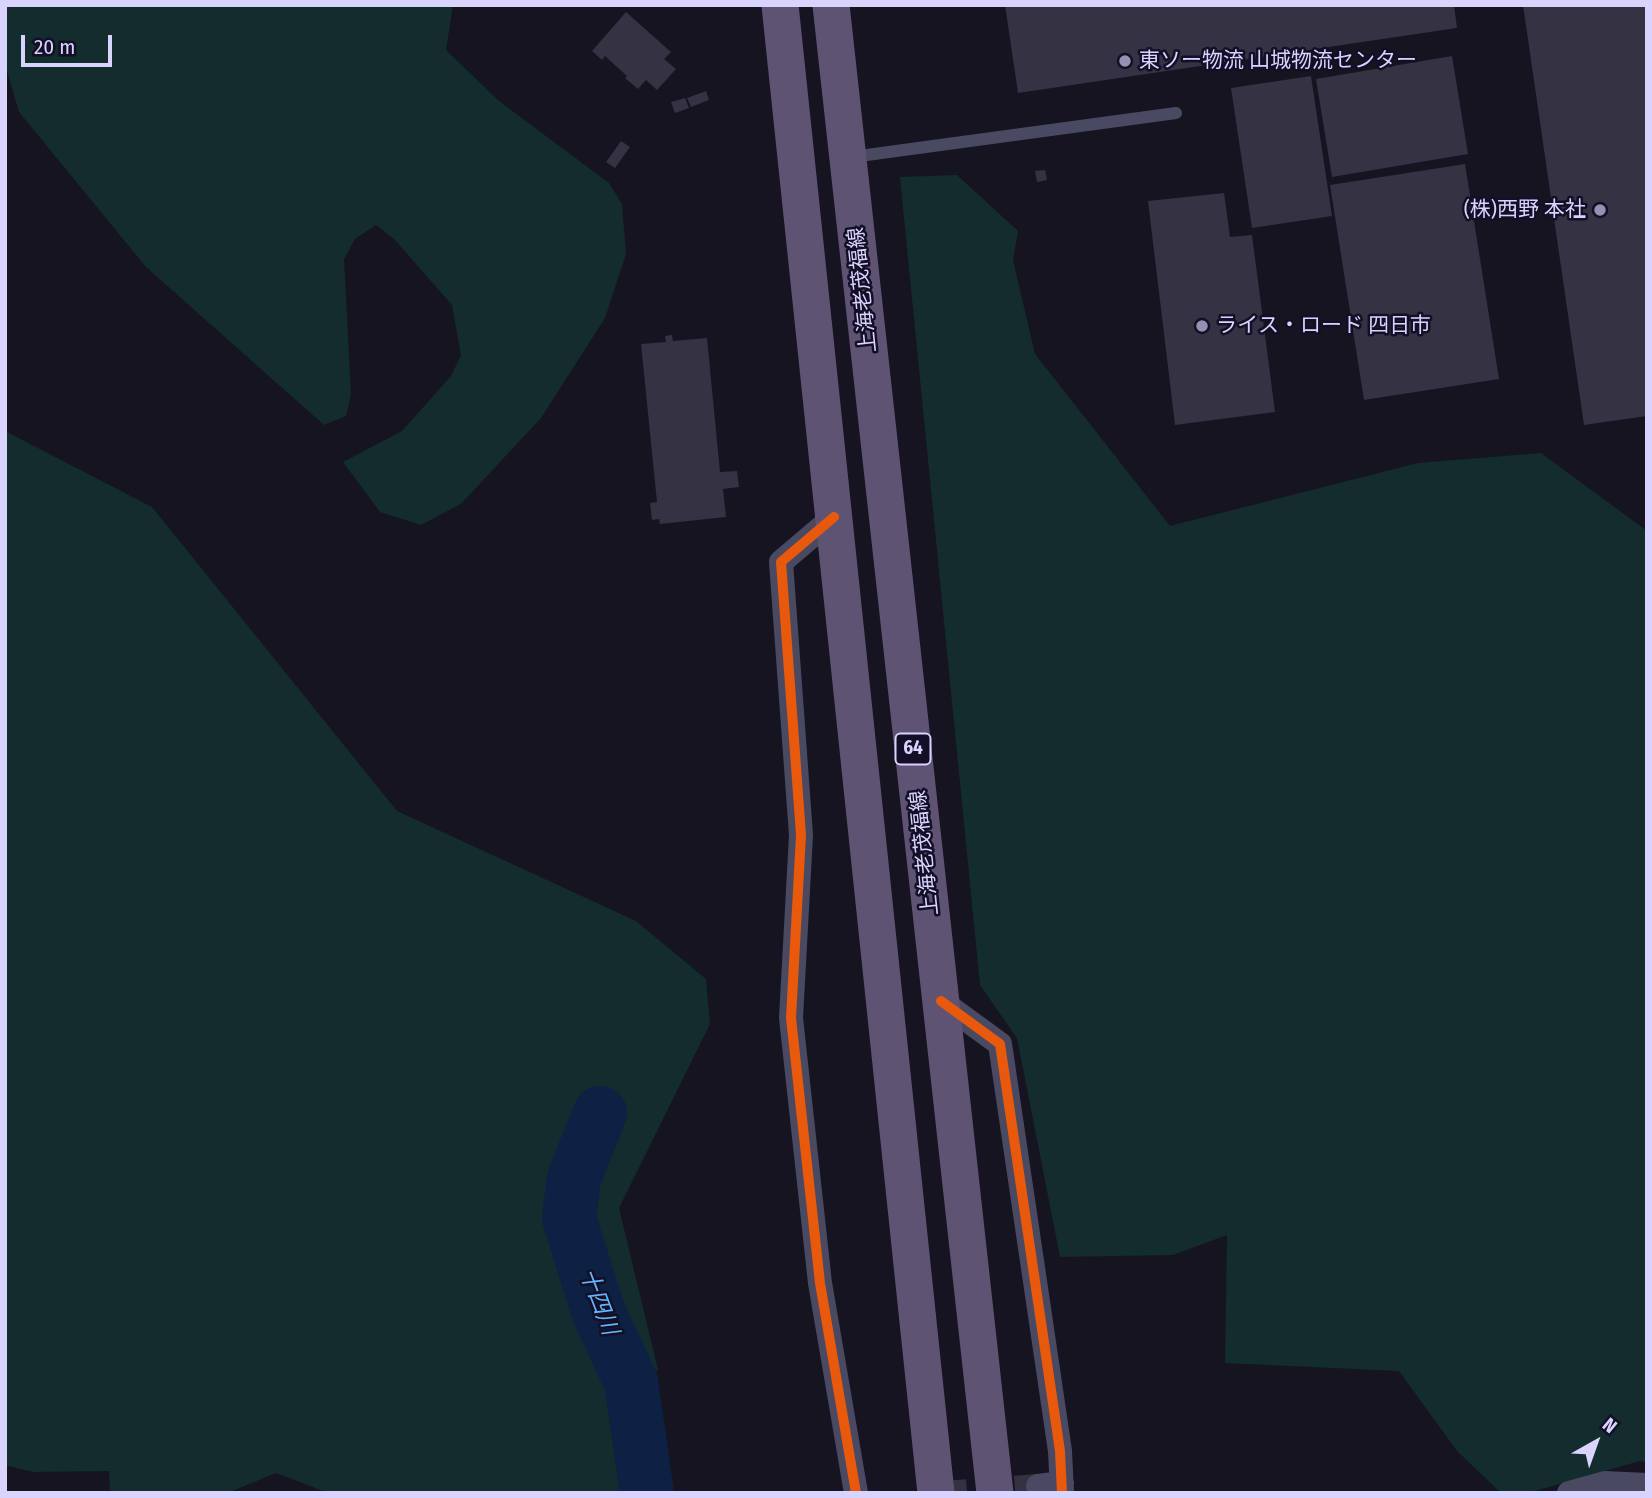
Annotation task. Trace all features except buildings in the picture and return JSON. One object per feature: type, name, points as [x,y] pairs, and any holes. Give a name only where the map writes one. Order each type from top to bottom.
[{"type":"main road","points":[[780,5],[936,1493]]},
{"type":"main road","name":"上海老茂福線","points":[[831,5],[995,1493]]},
{"type":"street","points":[[834,517],[780,562],[801,835],[791,1018],[820,1283],[856,1493]]},
{"type":"street","points":[[941,1001],[1000,1044],[1060,1451],[1054,1487]]},
{"type":"street","points":[[1569,1493],[1605,1483],[1647,1485]]},
{"type":"lane","points":[[848,157],[1176,113]]},
{"type":"green space","points":[[5,5],[453,5],[446,50],[499,101],[609,183],[622,204],[626,254],[605,318],[541,418],[461,504],[421,525],[380,512],[343,462],[402,431],[451,376],[461,355],[452,305],[395,240],[376,225],[355,239],[344,259],[351,394],[346,416],[324,425],[146,267],[19,112],[5,64]]},
{"type":"green space","points":[[957,175],[1018,231],[1013,260],[1035,354],[1170,526],[1418,463],[1541,453],[1647,531],[1647,1463],[1640,1461],[1528,1493],[1501,1493],[1457,1451],[1399,1371],[1225,1363],[1227,1235],[1173,1255],[1060,1257],[1017,1038],[980,985],[900,177]]},
{"type":"green space","points":[[5,431],[152,507],[397,811],[636,921],[706,979],[710,1024],[619,1208],[658,1370],[644,1387],[643,1475],[658,1493],[328,1493],[276,1473],[228,1493],[110,1493],[109,1471],[33,1472],[5,1465]]},
{"type":"waterway","name":"十四川","points":[[600,1113],[574,1178],[569,1218],[598,1311],[631,1382],[647,1493]]},
{"type":"tunnel","points":[[943,1493],[1038,1486]]},
{"type":"cycle path","points":[[834,517],[781,562],[801,835],[791,1018],[820,1283],[856,1493]]},
{"type":"cycle path","points":[[941,1001],[1000,1044],[1060,1451],[1062,1493]]},
{"type":"place","name":"東ソー物流 山城物流センター","points":[[1125,61]]},
{"type":"place","name":"(株)西野 本社","points":[[1600,210]]},
{"type":"place","name":"ライス・ロード 四日市","points":[[1202,326]]}]
